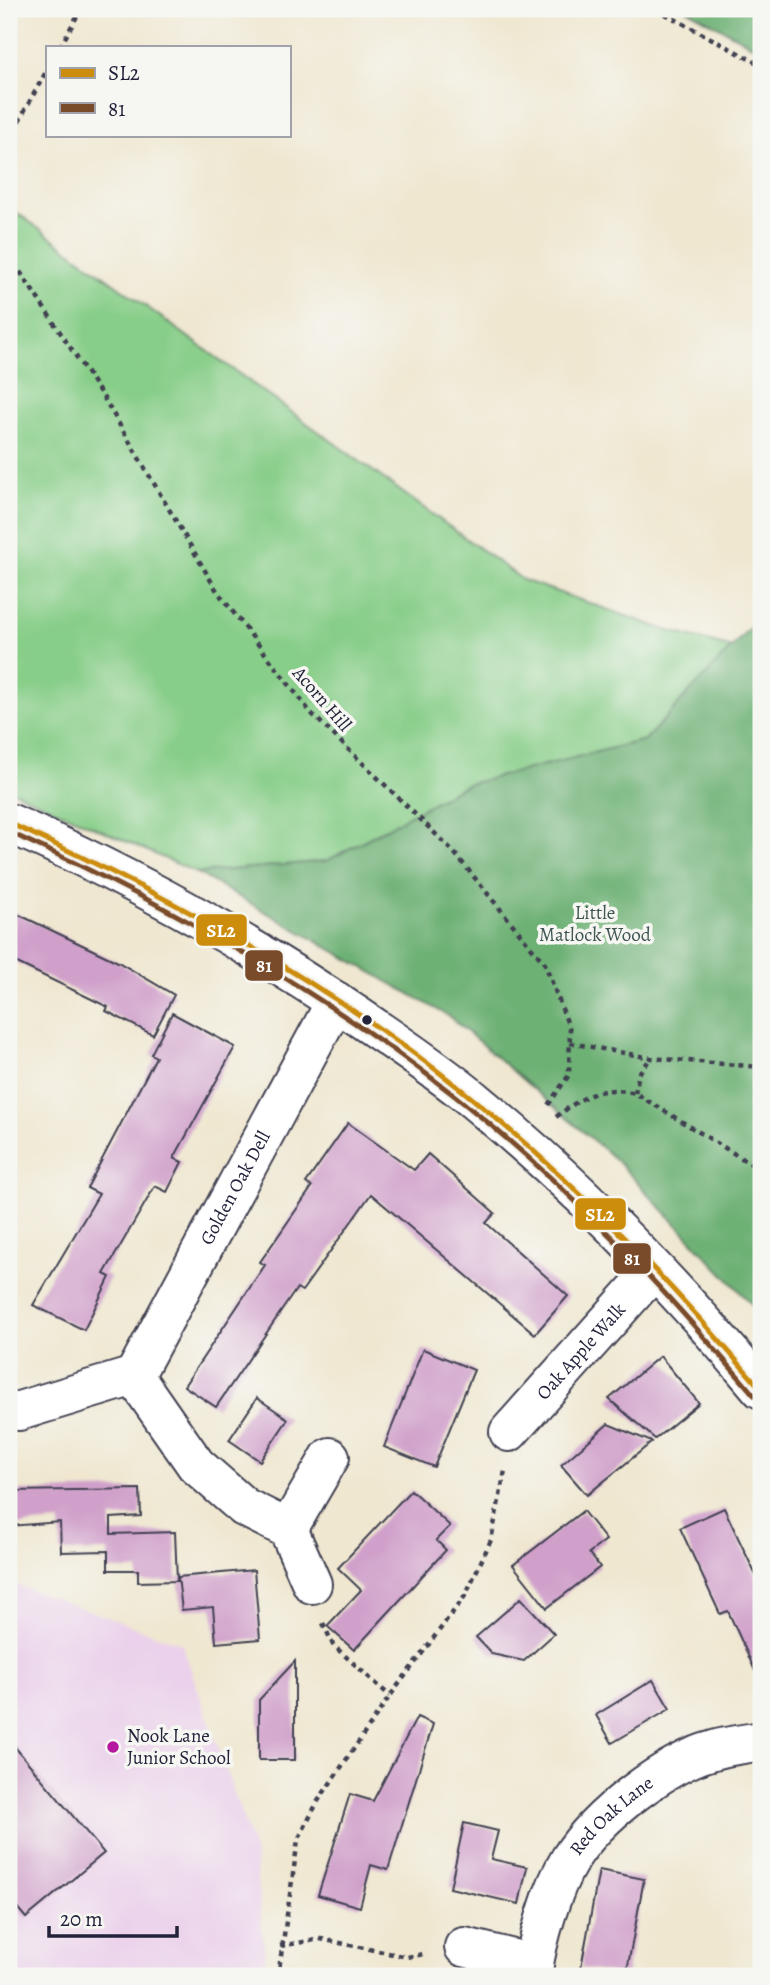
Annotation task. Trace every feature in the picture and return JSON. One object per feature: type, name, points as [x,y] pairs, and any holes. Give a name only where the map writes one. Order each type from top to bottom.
[{"type":"street","points":[[9,822],[194,913],[336,1002],[474,1100],[654,1270],[715,1333],[761,1389]]},
{"type":"street","name":"Golden Oak Dell","points":[[134,1376],[336,1002]]},
{"type":"street","name":"Oak Apple Walk","points":[[509,1432],[654,1270]]},
{"type":"street","points":[[19,1411],[134,1376],[196,1465],[244,1507],[288,1529],[312,1584]]},
{"type":"street","points":[[288,1529],[330,1457]]},
{"type":"street","name":"Red Oak Lane","points":[[464,1947],[533,1970],[545,1921],[570,1859],[607,1817],[657,1775],[713,1750],[761,1741]]},
{"type":"path","points":[[61,46],[81,9]]},
{"type":"path","points":[[656,9],[761,65]]},
{"type":"path","points":[[9,139],[46,72]]},
{"type":"path","name":"Acorn Hill","points":[[9,255],[105,400],[217,591],[311,713],[452,850],[545,964],[570,1030],[569,1075],[522,1143]]},
{"type":"path","points":[[761,823],[758,824],[761,847]]},
{"type":"path","points":[[570,1043],[651,1058],[761,1067]]},
{"type":"path","points":[[635,1093],[639,1073],[651,1058]]},
{"type":"path","points":[[585,1095],[624,1090],[635,1093],[761,1170]]},
{"type":"path","points":[[278,1976],[280,1946],[298,1840],[318,1801],[390,1696],[466,1596],[491,1540],[504,1480],[509,1432]]},
{"type":"path","points":[[312,1584],[321,1618],[333,1645],[390,1696]]},
{"type":"path","points":[[280,1946],[321,1939],[407,1957],[464,1947]]},
{"type":"shaded area","name":"Nook Lane Junior School","points":[[9,1582],[182,1644],[254,1850],[267,1976],[9,1976]]},
{"type":"green space","points":[[686,9],[761,9],[761,50]]},
{"type":"green space","points":[[9,207],[523,580],[666,630],[733,648],[645,740],[465,785],[327,861],[197,873],[9,789]]},
{"type":"green space","name":"Little Matlock Wood","points":[[761,616],[761,1314],[616,1160],[450,1017],[197,873],[327,861],[465,785],[645,740]]},
{"type":"building","points":[[9,910],[118,962],[174,995],[153,1035],[106,1011],[108,1007],[9,959]]},
{"type":"building","points":[[172,1013],[235,1047],[174,1158],[182,1162],[167,1192],[155,1186],[104,1274],[110,1277],[84,1330],[33,1305],[99,1194],[87,1188],[156,1057],[151,1054]]},
{"type":"building","points":[[348,1123],[414,1170],[428,1154],[495,1213],[486,1223],[568,1296],[535,1334],[371,1194],[302,1291],[297,1288],[216,1407],[184,1386],[265,1265],[260,1262],[312,1187],[306,1183]]},
{"type":"building","points":[[423,1349],[474,1370],[434,1467],[384,1447]]},
{"type":"building","points":[[660,1356],[699,1403],[655,1439],[609,1399]]},
{"type":"building","points":[[257,1398],[288,1419],[260,1461],[229,1440]]},
{"type":"building","points":[[608,1424],[652,1442],[587,1495],[561,1465]]},
{"type":"building","points":[[140,1489],[141,1516],[111,1518],[111,1534],[175,1532],[177,1581],[138,1582],[138,1570],[108,1570],[108,1551],[61,1552],[60,1522],[9,1526],[9,1491]]},
{"type":"building","points":[[411,1490],[450,1526],[436,1540],[446,1550],[354,1650],[327,1626],[361,1590],[338,1568]]},
{"type":"building","points":[[724,1508],[761,1586],[761,1684],[728,1611],[720,1614],[680,1528]]},
{"type":"building","points":[[583,1511],[606,1540],[589,1553],[600,1567],[547,1608],[513,1565]]},
{"type":"building","points":[[254,1570],[260,1639],[216,1643],[213,1607],[182,1610],[178,1577]]},
{"type":"building","points":[[521,1598],[554,1634],[524,1661],[492,1654],[476,1637]]},
{"type":"building","points":[[295,1661],[295,1760],[259,1760],[259,1700]]},
{"type":"building","points":[[653,1680],[670,1709],[612,1743],[596,1715]]},
{"type":"building","points":[[417,1717],[433,1724],[388,1870],[371,1865],[360,1907],[318,1895],[350,1794],[373,1801]]},
{"type":"building","points":[[9,1740],[104,1853],[26,1918],[9,1898]]},
{"type":"building","points":[[464,1823],[498,1831],[491,1859],[527,1867],[519,1904],[450,1888]]},
{"type":"building","points":[[599,1870],[644,1879],[626,1976],[581,1968]]},
{"type":"transit line","name":"SL2","points":[[9,823],[186,910],[301,977],[411,1051],[504,1125],[582,1196],[656,1271],[761,1389]]},
{"type":"transit line","name":"81","points":[[9,832],[125,888],[240,951],[350,1020],[455,1096],[496,1129],[574,1200],[649,1276],[754,1395]]},
{"type":"place","name":"Nook Lane Junior School","points":[[113,1747]]}]
